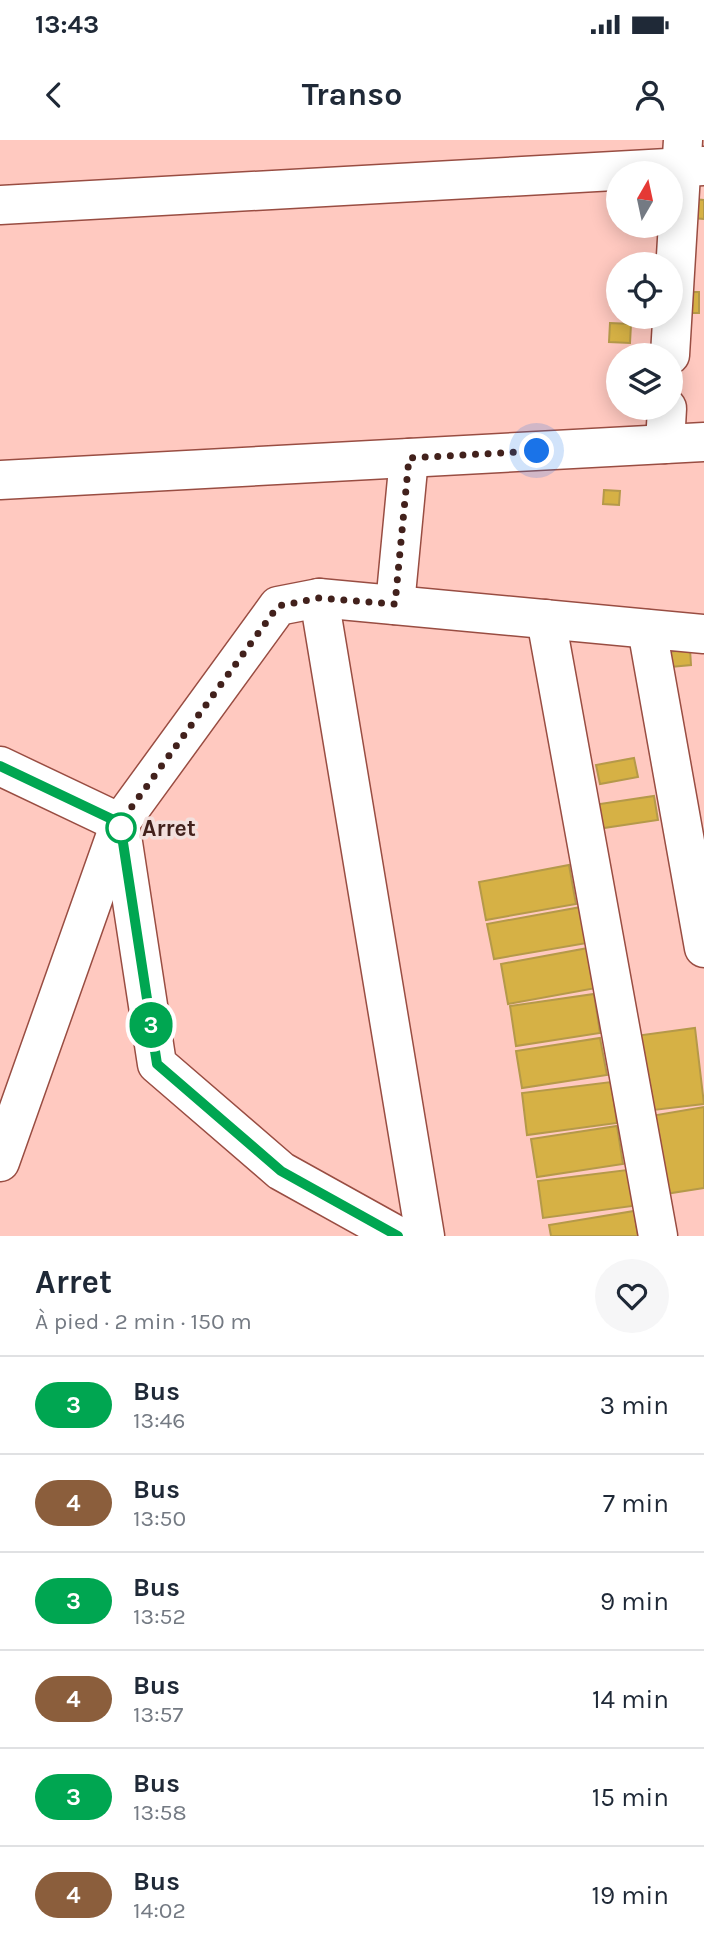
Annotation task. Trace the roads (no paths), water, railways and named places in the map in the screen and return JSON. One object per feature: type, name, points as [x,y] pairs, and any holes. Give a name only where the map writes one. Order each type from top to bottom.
[{"type":"street","points":[[0,205],[690,158],[671,343]]},
{"type":"street","points":[[0,480],[409,458],[666,426],[704,442]]},
{"type":"street","points":[[395,604],[409,458]]},
{"type":"street","points":[[319,598],[425,1236]]},
{"type":"street","points":[[0,1161],[120,823],[278,606],[319,598],[704,634]]},
{"type":"street","points":[[546,619],[658,1236]]},
{"type":"street","points":[[647,629],[704,948]]},
{"type":"street","points":[[0,766],[120,823]]},
{"type":"street","points":[[120,823],[157,1064],[281,1171],[398,1236]]},
{"type":"place","name":"Arret","points":[[121,828]]}]
